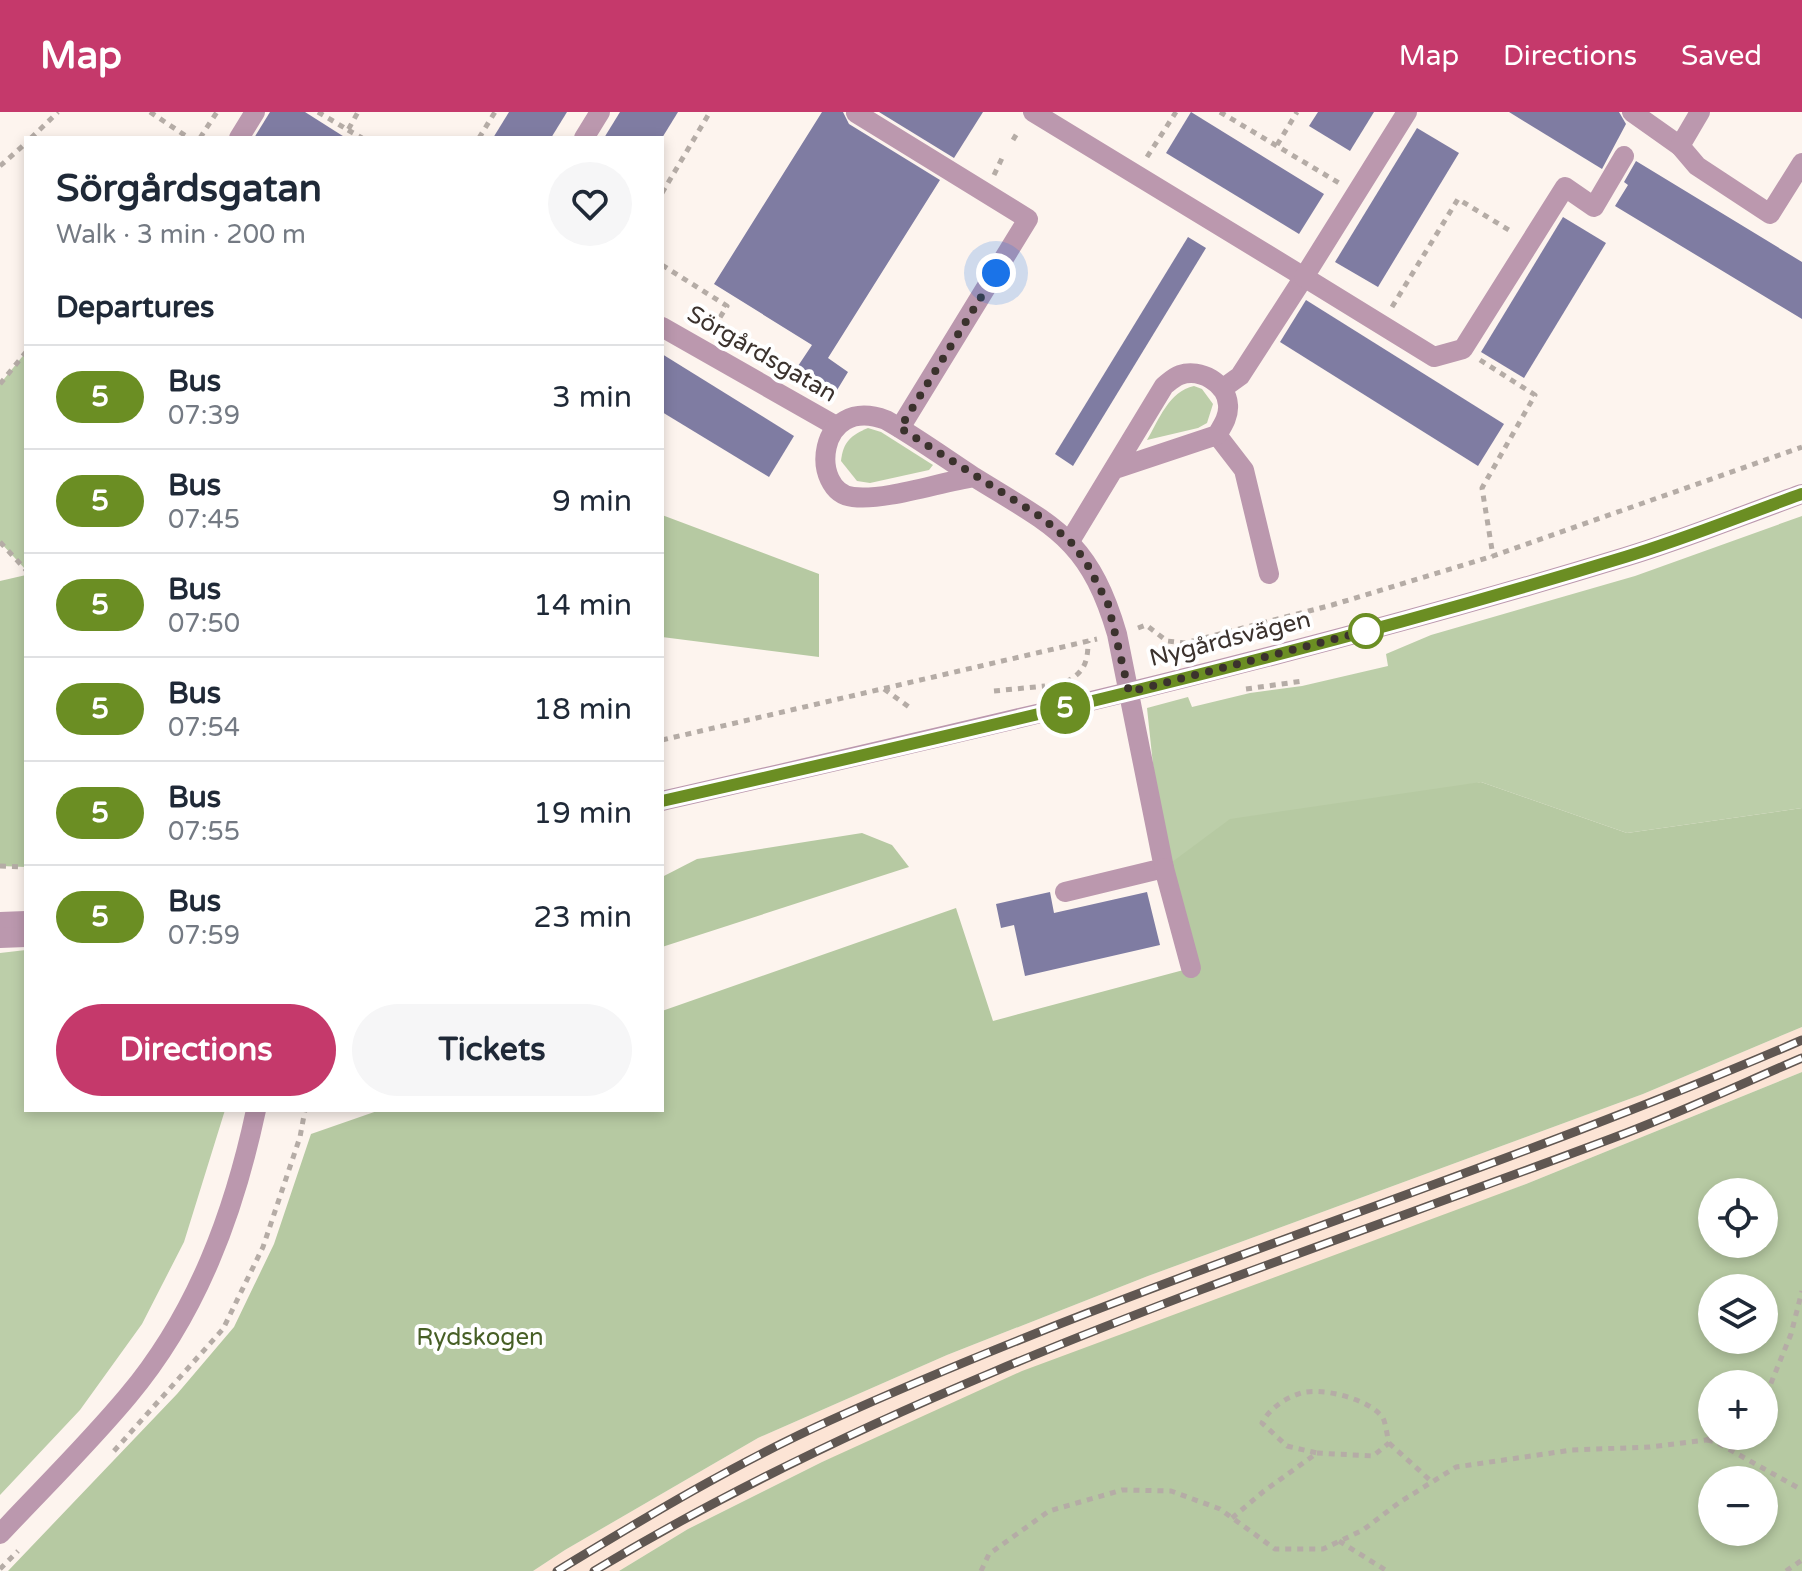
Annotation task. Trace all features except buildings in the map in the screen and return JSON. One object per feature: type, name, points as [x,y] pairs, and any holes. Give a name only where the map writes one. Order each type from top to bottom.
[{"type":"street","points":[[240,136],[255,112]]},
{"type":"street","points":[[585,136],[600,112]]},
{"type":"street","points":[[1033,112],[1434,357],[1463,349],[1565,187],[1594,207],[1624,156]]},
{"type":"street","points":[[1222,389],[1240,376],[1407,112]]},
{"type":"street","points":[[1632,112],[1680,146],[1697,166],[1770,214],[1802,163]]},
{"type":"street","points":[[1680,146],[1700,112]]},
{"type":"street","points":[[856,113],[1028,219],[900,428]]},
{"type":"street","name":"Sörgårdsgatan","points":[[664,328],[836,426]]},
{"type":"street","points":[[1070,541],[1164,386],[1177,376],[1191,373],[1209,377],[1222,389],[1229,403],[1227,419],[1217,435],[1115,469]]},
{"type":"street","name":"Sörgårdsgatan","points":[[974,477],[877,496],[850,497],[835,486],[825,468],[826,445],[843,419],[865,414],[886,420],[1041,517],[1070,541],[1097,580],[1117,634],[1164,868],[1191,968]]},
{"type":"street","points":[[1217,435],[1244,470],[1269,574]]},
{"type":"street","name":"Nygårdsvägen","points":[[664,801],[1129,692],[1366,631],[1613,561],[1802,494]]},
{"type":"street","points":[[1065,892],[1164,868]]},
{"type":"street","points":[[0,922],[24,921]]},
{"type":"street","points":[[0,938],[24,937]]},
{"type":"street","points":[[246,1157],[249,1112]]},
{"type":"street","points":[[0,1534],[130,1394],[172,1333],[197,1290],[225,1226],[246,1157],[256,1112]]},
{"type":"path","points":[[33,136],[58,112]]},
{"type":"path","points":[[150,112],[186,136]]},
{"type":"path","points":[[201,136],[217,112]]},
{"type":"path","points":[[318,112],[358,136]]},
{"type":"path","points":[[348,130],[358,112]]},
{"type":"path","points":[[480,136],[495,112]]},
{"type":"path","points":[[664,190],[710,112]]},
{"type":"path","points":[[1136,175],[1176,112]]},
{"type":"path","points":[[1220,112],[1356,194]]},
{"type":"path","points":[[1277,145],[1297,112]]},
{"type":"path","points":[[0,166],[24,145]]},
{"type":"path","points":[[1381,324],[1458,199],[1530,243]]},
{"type":"path","points":[[664,266],[727,306],[699,350]]},
{"type":"path","points":[[1463,349],[1535,395],[1482,488],[1493,556]]},
{"type":"path","points":[[0,384],[24,354]]},
{"type":"path","points":[[664,740],[1146,625],[1167,641],[1185,643],[1332,605],[1493,556],[1802,447]]},
{"type":"path","points":[[0,542],[24,568]]},
{"type":"path","points":[[1061,685],[1077,676],[1088,662],[1088,641]]},
{"type":"path","points":[[994,691],[1047,686]]},
{"type":"path","points":[[884,689],[913,710]]},
{"type":"path","points":[[0,866],[24,867]]},
{"type":"path","points":[[1776,1370],[1791,1334],[1802,1291]]},
{"type":"path","points":[[1389,1443],[1373,1456],[1317,1453],[1287,1446],[1262,1423],[1269,1410],[1303,1392],[1360,1400],[1383,1418],[1389,1443],[1432,1482]]},
{"type":"path","points":[[981,1571],[989,1554],[1049,1511],[1122,1490],[1171,1491],[1220,1509],[1275,1549],[1323,1549],[1363,1530],[1456,1467],[1572,1450],[1650,1447],[1698,1441]]},
{"type":"path","points":[[1730,1450],[1802,1490]]},
{"type":"path","points":[[1232,1518],[1317,1453]]},
{"type":"path","points":[[1339,1541],[1387,1571]]},
{"type":"path","points":[[1786,1571],[1802,1560]]},
{"type":"shaded area","points":[[1802,1027],[1802,1072],[822,1462],[688,1529],[619,1571],[533,1571],[758,1438],[947,1355],[1148,1276],[1643,1094]]},
{"type":"green space","points":[[24,354],[24,568],[0,542],[0,384]]},
{"type":"green space","points":[[1194,386],[1202,389],[1213,404],[1207,423],[1147,440],[1171,400]]},
{"type":"green space","points":[[868,428],[881,432],[933,465],[929,470],[870,483],[857,481],[841,461],[842,454],[849,440]]},
{"type":"green space","points":[[664,516],[819,574],[819,657],[664,637]]},
{"type":"green space","points":[[1802,516],[1802,808],[1627,833],[1481,782],[1164,868],[1147,708],[1188,697],[1192,707],[1388,666],[1386,654],[1431,635],[1635,576]]},
{"type":"green space","points":[[24,575],[24,867],[0,866],[0,581]]},
{"type":"green space","name":"Rydskogen","points":[[1481,782],[1627,833],[1802,808],[1802,1027],[1643,1094],[1148,1276],[947,1355],[758,1438],[533,1571],[8,1571],[177,1394],[234,1327],[274,1244],[311,1134],[374,1112],[664,1112],[664,1010],[956,908],[993,1021],[1191,968],[1164,868],[1230,819]]},
{"type":"green space","points":[[862,833],[892,845],[909,867],[664,946],[664,876],[697,859]]},
{"type":"green space","points":[[24,950],[24,1112],[224,1112],[184,1242],[142,1324],[80,1410],[0,1495],[0,953]]},
{"type":"green space","points":[[1802,1072],[1802,1571],[619,1571],[688,1529],[822,1462],[1022,1371],[1526,1184]]},
{"type":"railway","points":[[557,1571],[726,1472],[831,1420],[951,1368],[1072,1319],[1682,1090],[1802,1040]]},
{"type":"railway","points":[[594,1571],[715,1503],[839,1441],[965,1384],[1093,1331],[1637,1129],[1802,1058]]},
{"type":"bus line","name":"5","points":[[664,801],[1129,692],[1366,631],[1628,556],[1802,494]]},
{"type":"route","points":[[996,273],[900,428],[1041,517],[1070,541],[1097,580],[1108,604],[1129,692],[1366,631]]}]
